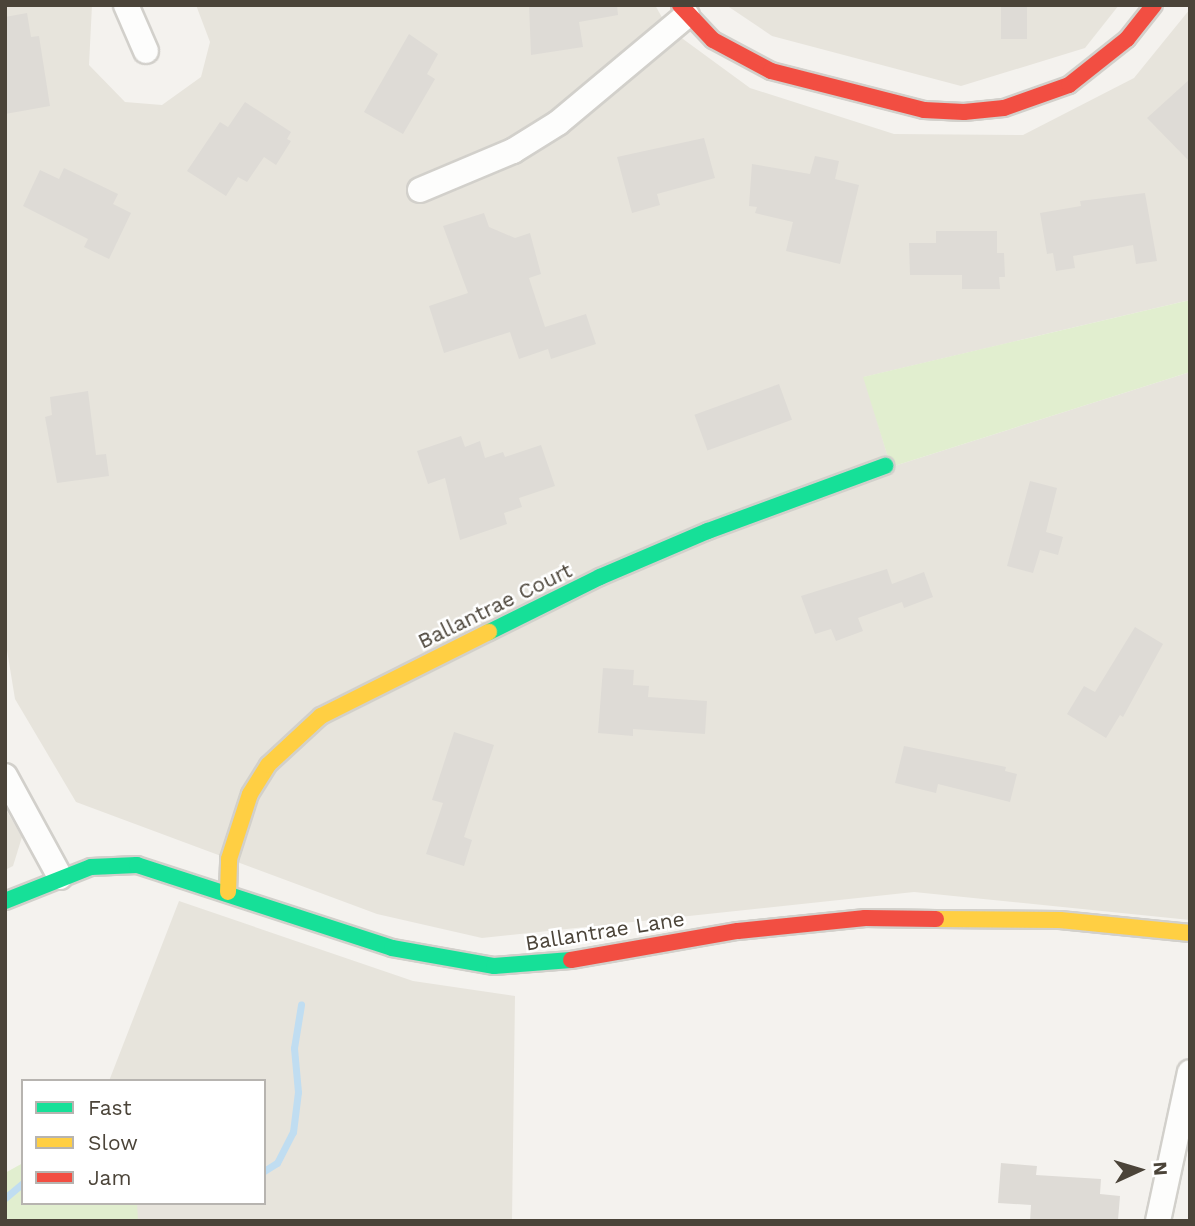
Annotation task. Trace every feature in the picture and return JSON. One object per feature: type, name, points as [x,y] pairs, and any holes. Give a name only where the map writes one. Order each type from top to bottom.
[{"type":"street","points":[[126,5],[146,51]]},
{"type":"street","points":[[420,190],[513,150],[558,123],[683,10],[713,40],[771,71],[924,110],[964,113],[1004,108],[1069,85],[1128,39],[1154,5]]},
{"type":"street","name":"Ballantrae Court","points":[[228,892],[229,859],[250,794],[276,756],[321,716],[600,577],[708,531],[885,466]]},
{"type":"street","points":[[5,776],[60,877]]},
{"type":"street","name":"Ballantrae Lane","points":[[5,901],[60,877],[113,863],[137,865],[228,892],[392,948],[494,966],[591,959],[738,931],[865,918],[1060,920],[1190,933]]},
{"type":"street","points":[[1158,1221],[1190,1072]]},
{"type":"shaded area","points":[[5,5],[92,5],[89,65],[125,102],[162,105],[201,77],[210,42],[196,5],[655,5],[668,28],[750,88],[894,134],[1023,135],[1134,78],[1190,9],[1190,300],[864,377],[891,467],[1190,372],[1190,920],[914,892],[482,938],[377,914],[76,802],[15,699],[5,638]]},
{"type":"shaded area","points":[[726,5],[1119,5],[1085,48],[961,86],[772,36]]},
{"type":"shaded area","points":[[5,808],[22,837],[13,866],[5,870]]},
{"type":"shaded area","points":[[179,901],[413,981],[515,996],[512,1221],[36,1221],[46,1205],[266,1205],[266,1079],[110,1079]]},
{"type":"green space","points":[[1190,300],[1190,372],[891,467],[863,377]]},
{"type":"green space","points":[[21,1164],[21,1205],[137,1205],[138,1221],[5,1221],[5,1173]]},
{"type":"building","points":[[529,5],[617,5],[618,15],[579,22],[583,47],[531,55]]},
{"type":"building","points":[[1001,5],[1027,5],[1027,39],[1001,39]]},
{"type":"building","points":[[27,13],[31,37],[39,36],[50,106],[5,114],[5,17]]},
{"type":"building","points":[[409,34],[438,54],[427,74],[435,79],[403,134],[364,112]]},
{"type":"building","points":[[1190,79],[1190,162],[1147,118]]},
{"type":"building","points":[[245,102],[291,132],[287,139],[291,141],[276,165],[264,157],[247,182],[238,177],[226,196],[187,171],[220,122],[228,127]]},
{"type":"building","points":[[704,138],[715,178],[657,194],[660,205],[632,213],[617,157]]},
{"type":"building","points":[[815,156],[839,161],[835,179],[859,185],[840,264],[786,251],[793,222],[755,213],[757,207],[749,206],[752,164],[810,174]]},
{"type":"building","points":[[64,168],[118,194],[113,204],[131,213],[109,259],[84,247],[88,239],[23,206],[40,170],[59,179]]},
{"type":"building","points":[[1145,193],[1157,261],[1136,264],[1133,245],[1073,256],[1075,268],[1056,271],[1053,253],[1047,254],[1040,213],[1081,206],[1080,201]]},
{"type":"building","points":[[484,213],[489,227],[515,238],[530,233],[541,274],[529,278],[545,327],[586,314],[596,344],[551,359],[548,349],[519,359],[510,332],[444,353],[429,306],[468,293],[443,226]]},
{"type":"building","points":[[936,231],[997,231],[997,253],[1004,253],[1005,277],[999,277],[1000,289],[962,289],[962,275],[910,275],[909,243],[936,243]]},
{"type":"building","points":[[779,384],[792,420],[707,450],[694,415]]},
{"type":"building","points":[[88,391],[96,455],[106,454],[109,476],[57,483],[45,417],[52,415],[50,397]]},
{"type":"building","points":[[461,436],[465,447],[480,441],[485,458],[503,452],[505,457],[541,445],[555,486],[519,498],[522,507],[504,513],[507,524],[460,540],[445,478],[428,484],[417,451]]},
{"type":"building","points":[[1030,481],[1057,488],[1046,532],[1063,537],[1058,555],[1040,550],[1033,573],[1007,566]]},
{"type":"building","points":[[887,569],[892,584],[924,572],[933,597],[904,608],[902,602],[858,618],[863,631],[836,641],[831,629],[815,634],[801,596]]},
{"type":"building","points":[[1135,627],[1163,644],[1123,717],[1120,715],[1106,738],[1067,714],[1084,686],[1095,692]]},
{"type":"building","points":[[603,668],[634,670],[633,685],[649,686],[648,697],[707,701],[705,734],[633,729],[633,736],[598,733]]},
{"type":"building","points":[[454,732],[494,745],[464,837],[472,840],[464,866],[426,854],[443,803],[432,800]]},
{"type":"building","points":[[904,746],[1006,767],[1005,771],[1017,774],[1010,802],[938,784],[936,793],[895,783]]},
{"type":"building","points":[[1001,1163],[1037,1166],[1036,1175],[1101,1179],[1100,1194],[1120,1196],[1118,1220],[1030,1221],[1031,1205],[998,1203]]},
{"type":"waterway","points":[[266,1170],[277,1163],[293,1132],[298,1092],[294,1048],[301,1005]]},
{"type":"waterway","points":[[5,1198],[21,1185]]},
{"type":"traffic: fast","points":[[489,632],[600,577],[708,531],[885,466]]},
{"type":"traffic: fast","points":[[5,901],[91,867],[137,865],[392,948],[494,966],[571,960]]},
{"type":"traffic: slow","points":[[228,892],[229,859],[250,794],[268,765],[321,716],[489,632]]},
{"type":"traffic: slow","points":[[936,919],[1060,920],[1190,933]]},
{"type":"traffic: jam","points":[[680,5],[713,40],[771,71],[924,110],[964,112],[1004,108],[1069,85],[1127,39],[1154,5]]},
{"type":"traffic: jam","points":[[571,960],[738,931],[865,918],[936,919]]}]
